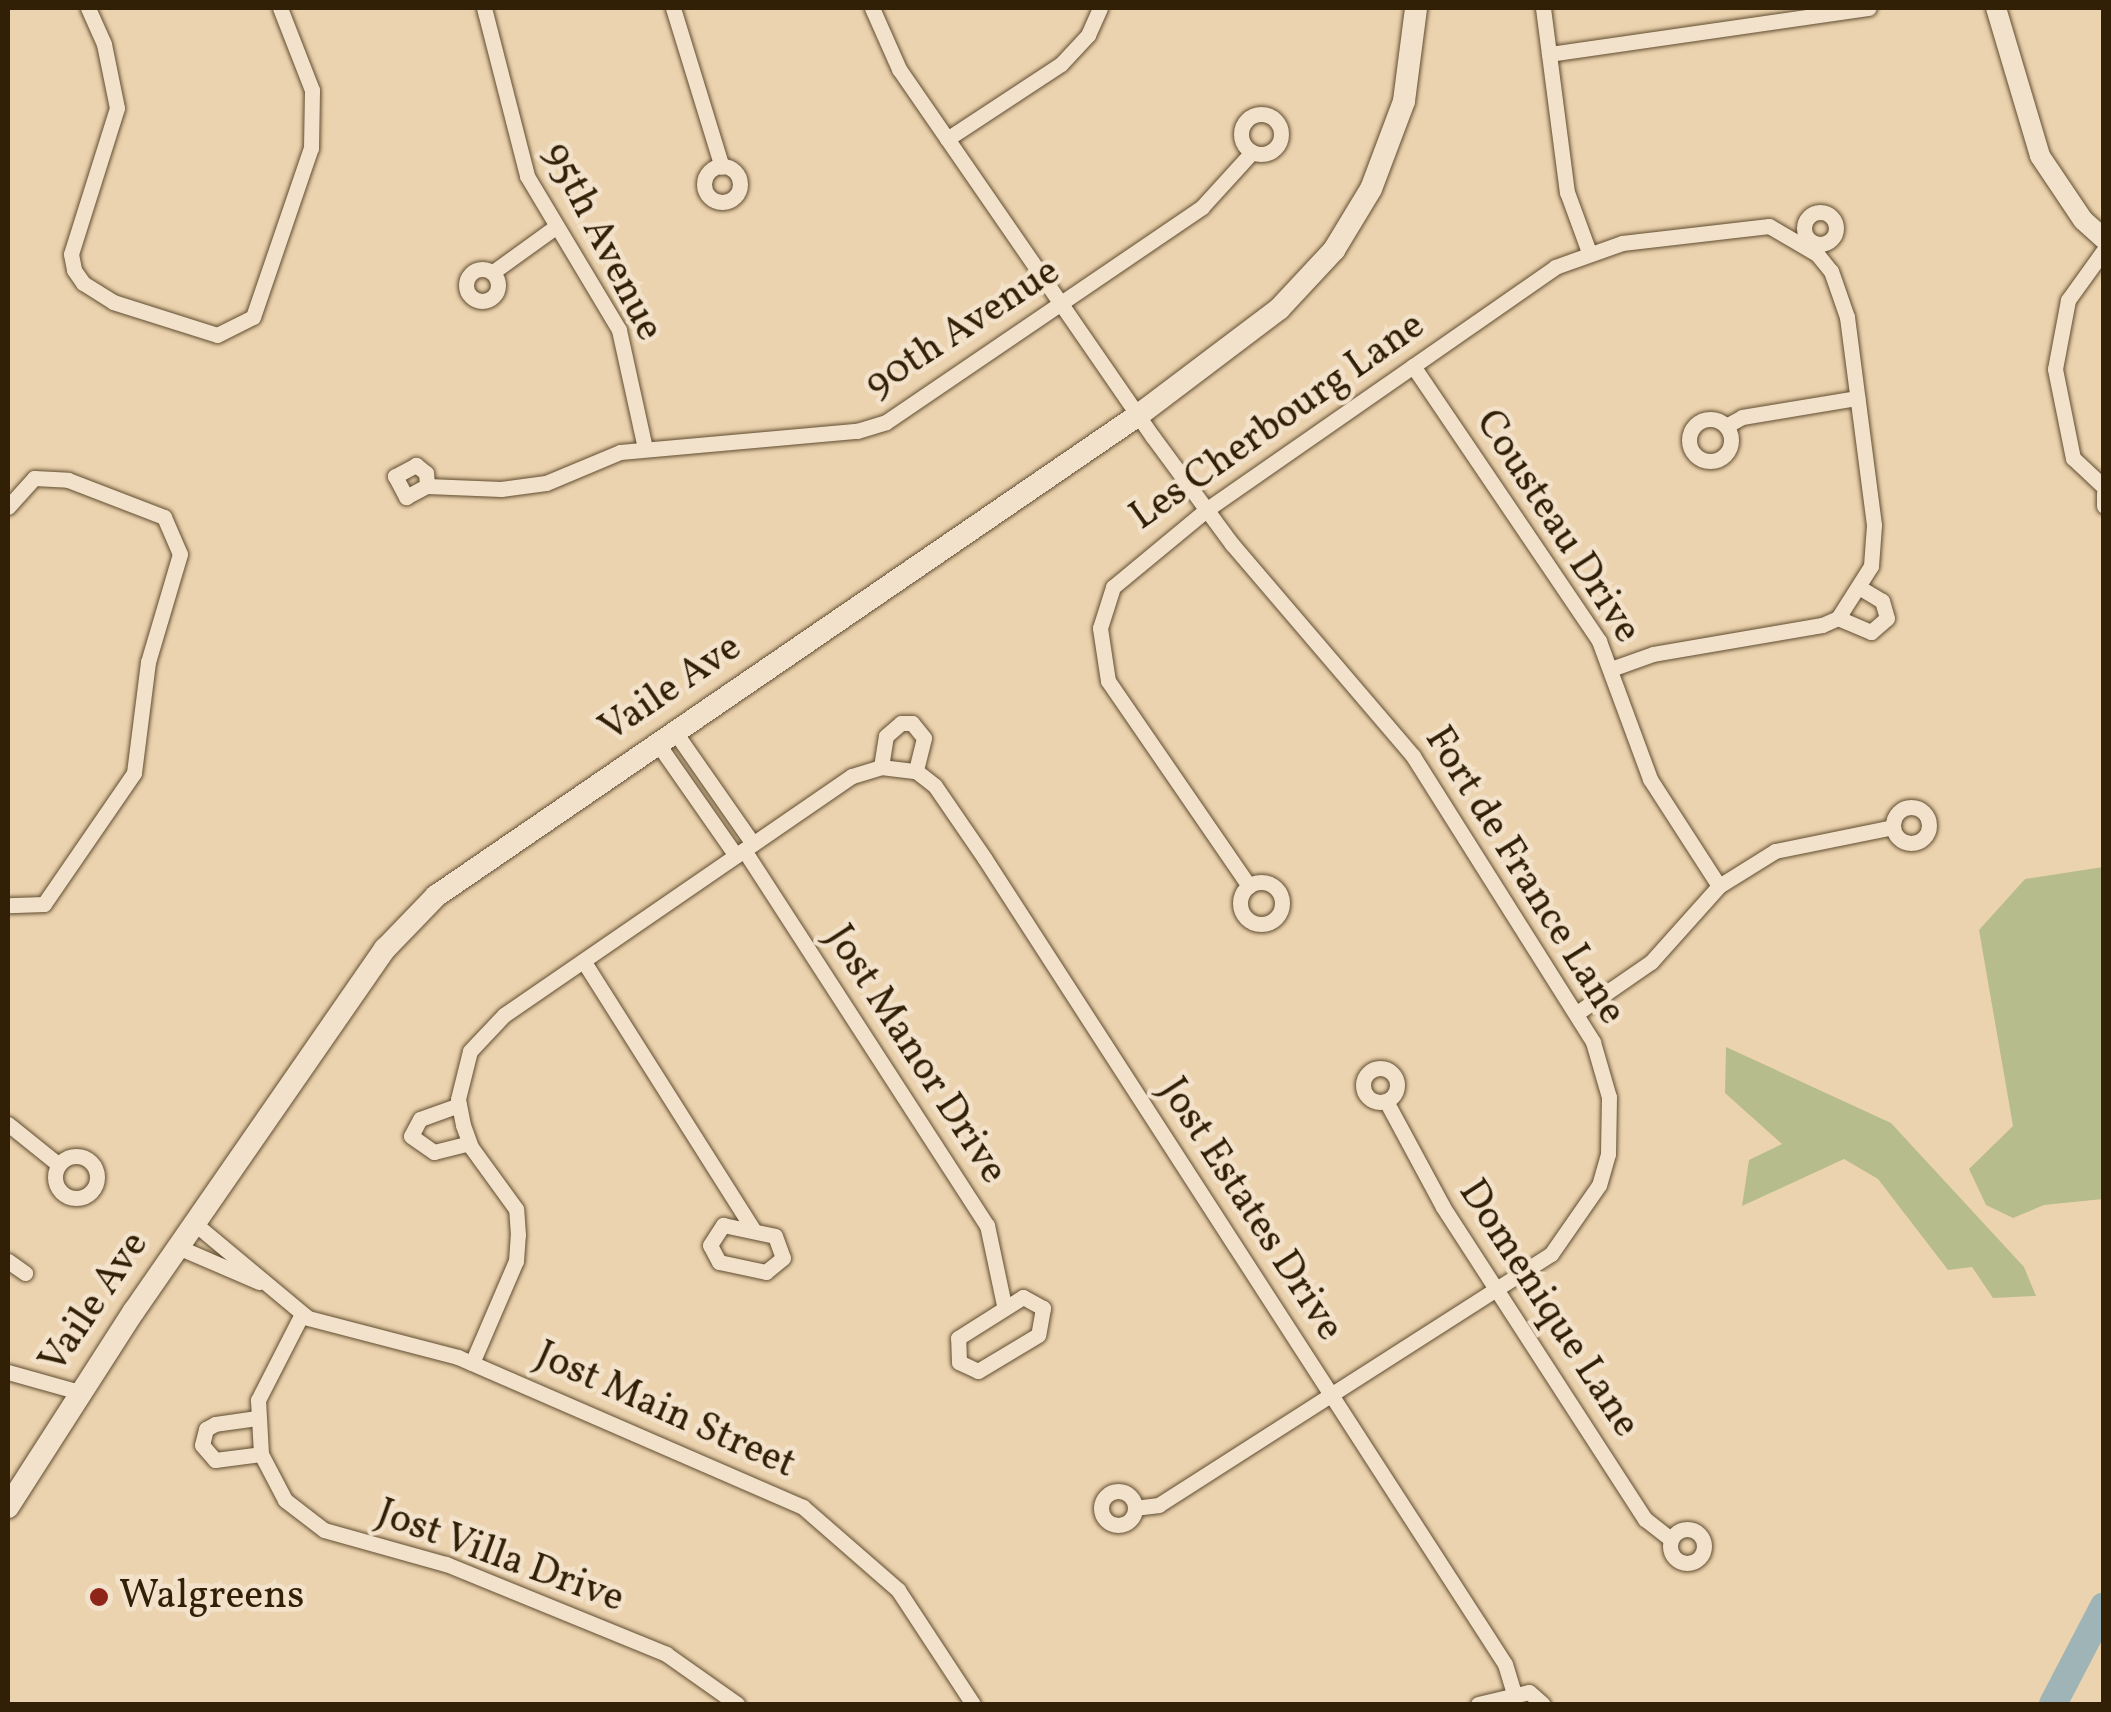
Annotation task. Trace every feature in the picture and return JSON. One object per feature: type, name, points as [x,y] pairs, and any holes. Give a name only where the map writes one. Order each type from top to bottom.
[{"type":"main road","name":"Vaile Ave","points":[[8,1507],[79,1392],[385,949],[436,896],[1140,414],[1279,309],[1334,250],[1390,146],[1414,54],[1416,8]]},
{"type":"street","points":[[88,8],[104,44],[117,108],[71,254],[82,283],[113,302],[190,330],[230,333],[253,317],[314,126],[312,90],[280,8]]},
{"type":"street","name":"95th Avenue","points":[[484,8],[513,136],[554,228],[619,330],[645,448]]},
{"type":"street","points":[[672,8],[722,166]]},
{"type":"street","name":"Fort de France Lane","points":[[872,8],[886,46],[947,139],[1206,510],[1399,736],[1594,1042],[1609,1097],[1608,1154],[1599,1185],[1568,1235],[1497,1291],[1332,1398],[1159,1506],[1136,1508]]},
{"type":"street","points":[[947,139],[1060,64],[1088,35],[1100,8]]},
{"type":"street","points":[[1542,8],[1567,192],[1589,252]]},
{"type":"street","points":[[1549,54],[1869,8]]},
{"type":"street","points":[[1996,8],[2040,156],[2082,220],[2104,239]]},
{"type":"street","name":"90th Avenue","points":[[427,486],[546,483],[645,448],[857,430],[886,422],[1064,304],[1218,195],[1252,152]]},
{"type":"street","name":"Les Cherbourg Lane","points":[[1249,886],[1126,712],[1100,653],[1100,628],[1113,587],[1206,510],[1555,267],[1589,252],[1769,226],[1808,244],[1831,271],[1840,294],[1857,398],[1876,548],[1860,588],[1838,618]]},
{"type":"street","points":[[493,272],[554,228]]},
{"type":"street","points":[[2104,250],[2068,300],[2055,369],[2073,458],[2104,490],[2104,506]]},
{"type":"street","name":"Cousteau Drive","points":[[1413,366],[1599,641],[1650,780],[1719,886]]},
{"type":"street","points":[[1726,426],[1742,417],[1857,398]]},
{"type":"street","points":[[8,507],[34,478],[50,477],[164,518],[180,554],[148,662],[134,774],[44,904],[8,905]]},
{"type":"street","points":[[1611,669],[1653,654],[1838,618],[1871,632],[1887,618],[1882,601],[1860,588]]},
{"type":"street","points":[[472,1363],[516,1261],[518,1235],[510,1198],[469,1144],[458,1105],[470,1051],[487,1030],[852,776],[882,767],[916,772],[924,738],[912,723],[901,722],[886,736],[882,767]]},
{"type":"street","name":"Jost Manor Drive","points":[[667,738],[745,850],[987,1225],[1004,1306]]},
{"type":"street","name":"Jost Estates Drive","points":[[916,772],[956,815],[1506,1664],[1514,1692]]},
{"type":"street","points":[[1577,1013],[1652,962],[1719,886],[1798,841],[1892,827]]},
{"type":"street","points":[[584,962],[753,1229],[775,1236],[782,1246],[776,1267],[752,1270],[712,1254],[714,1233],[723,1225],[753,1229]]},
{"type":"street","name":"Domenique Lane","points":[[1386,1102],[1497,1291],[1645,1520],[1671,1539]]},
{"type":"street","points":[[458,1105],[420,1119],[412,1136],[434,1152],[469,1144]]},
{"type":"street","points":[[8,1124],[58,1165]]},
{"type":"street","name":"Jost Main Street","points":[[194,1223],[259,1282],[302,1314],[353,1334],[472,1363],[744,1477],[815,1516],[898,1590],[973,1704]]},
{"type":"street","name":"Jost Main Street","points":[[178,1247],[259,1282]]},
{"type":"street","points":[[8,1261],[25,1272]]},
{"type":"street","points":[[1035,1300],[1046,1322],[1038,1335],[990,1367],[969,1370],[955,1352],[958,1338],[1004,1306],[1035,1300]]},
{"type":"street","name":"Jost Villa Drive","points":[[302,1314],[264,1382],[257,1418],[261,1454],[285,1500],[324,1530],[542,1601],[666,1654],[737,1704]]},
{"type":"street","points":[[8,1372],[79,1392]]},
{"type":"street","points":[[257,1418],[215,1424],[202,1445],[214,1460],[261,1454]]},
{"type":"street","points":[[1478,1704],[1514,1692],[1528,1692],[1543,1704]]},
{"type":"green space","points":[[2103,867],[2103,1199],[2044,1205],[2013,1218],[1986,1205],[1969,1169],[2013,1126],[1979,930],[2025,879]]},
{"type":"green space","points":[[1726,1047],[1891,1123],[2024,1267],[2036,1296],[1993,1298],[1972,1267],[1948,1270],[1878,1179],[1844,1159],[1742,1206],[1749,1160],[1782,1144],[1725,1093]]},
{"type":"waterway","points":[[2053,1704],[2104,1606]]},
{"type":"place","name":"Walgreens","points":[[99,1597]]}]
